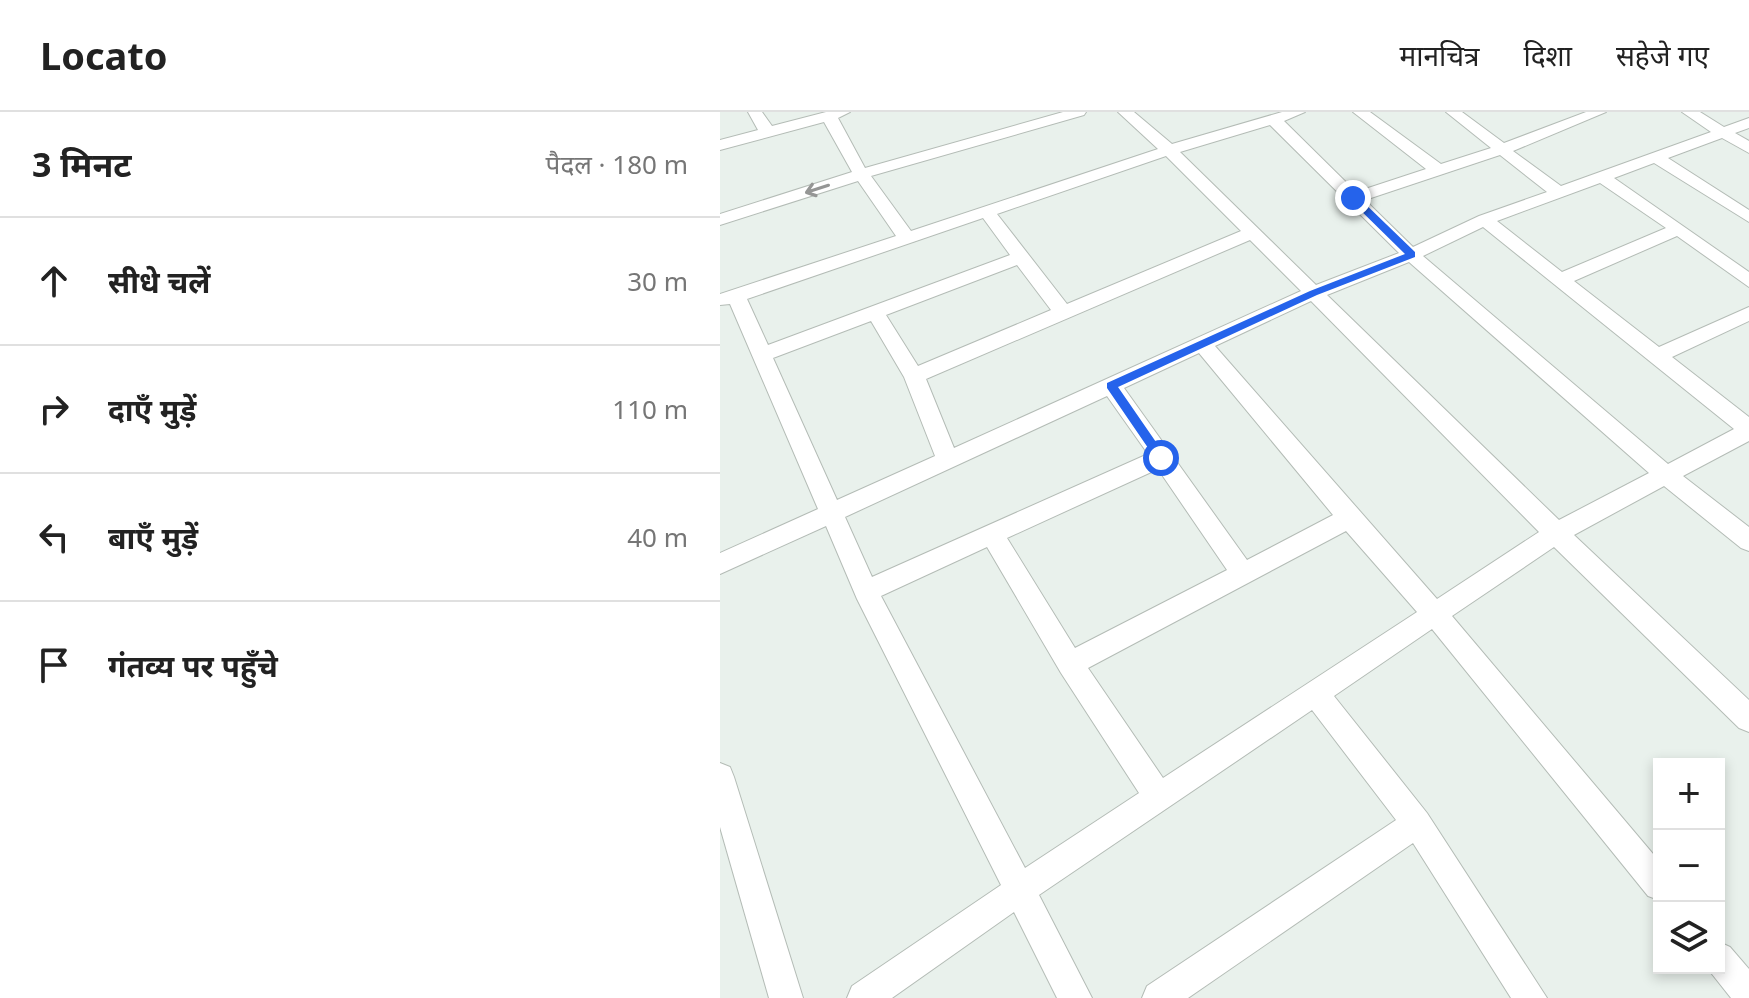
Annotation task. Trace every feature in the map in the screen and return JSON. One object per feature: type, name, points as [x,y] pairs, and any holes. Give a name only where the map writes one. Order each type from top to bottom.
[{"type":"street","points":[[755,112],[768,133]]},
{"type":"street","points":[[720,220],[857,168],[1036,112]]},
{"type":"street","points":[[720,203],[1079,112]]},
{"type":"street","points":[[1125,112],[1169,150],[1749,719]]},
{"type":"street","points":[[1075,998],[866,591],[762,355],[728,298],[1169,150],[1298,112]]},
{"type":"street","points":[[1360,112],[1438,170]]},
{"type":"street","points":[[1453,112],[1559,193]]},
{"type":"street","points":[[1554,112],[1570,122]]},
{"type":"street","points":[[1353,198],[1501,150],[1599,112]]},
{"type":"street","points":[[1689,112],[1749,148]]},
{"type":"street","points":[[720,145],[836,114],[857,168],[907,238]]},
{"type":"street","points":[[1273,119],[1411,255],[1667,476],[1749,541]]},
{"type":"street","points":[[720,564],[1313,293],[1411,255],[1485,220],[1749,123]]},
{"type":"street","points":[[1654,156],[1749,217]]},
{"type":"street","points":[[1601,177],[1749,281]]},
{"type":"street","points":[[986,211],[1064,314]]},
{"type":"street","points":[[864,998],[1158,796],[1556,533],[1749,430],[1485,220]]},
{"type":"street","points":[[1560,280],[1679,229]]},
{"type":"street","points":[[914,376],[1252,233]]},
{"type":"street","points":[[762,355],[1020,257]]},
{"type":"street","points":[[875,312],[914,376],[948,460]]},
{"type":"street","points":[[1657,356],[1749,313]]},
{"type":"street","points":[[1202,344],[1435,614],[1653,878]]},
{"type":"street","points":[[1111,385],[1243,574]]},
{"type":"street","points":[[866,591],[1161,458]]},
{"type":"street","points":[[1070,664],[1349,518]]},
{"type":"street","points":[[993,536],[1070,664],[1158,796]]},
{"type":"street","points":[[1316,694],[1417,823],[1530,998]]},
{"type":"street","points":[[720,777],[786,998]]},
{"type":"street","points":[[1159,998],[1417,823]]},
{"type":"street","points":[[1725,965],[1749,994]]},
{"type":"route","points":[[1161,458],[1111,385],[1313,293],[1411,255],[1353,198]]}]
